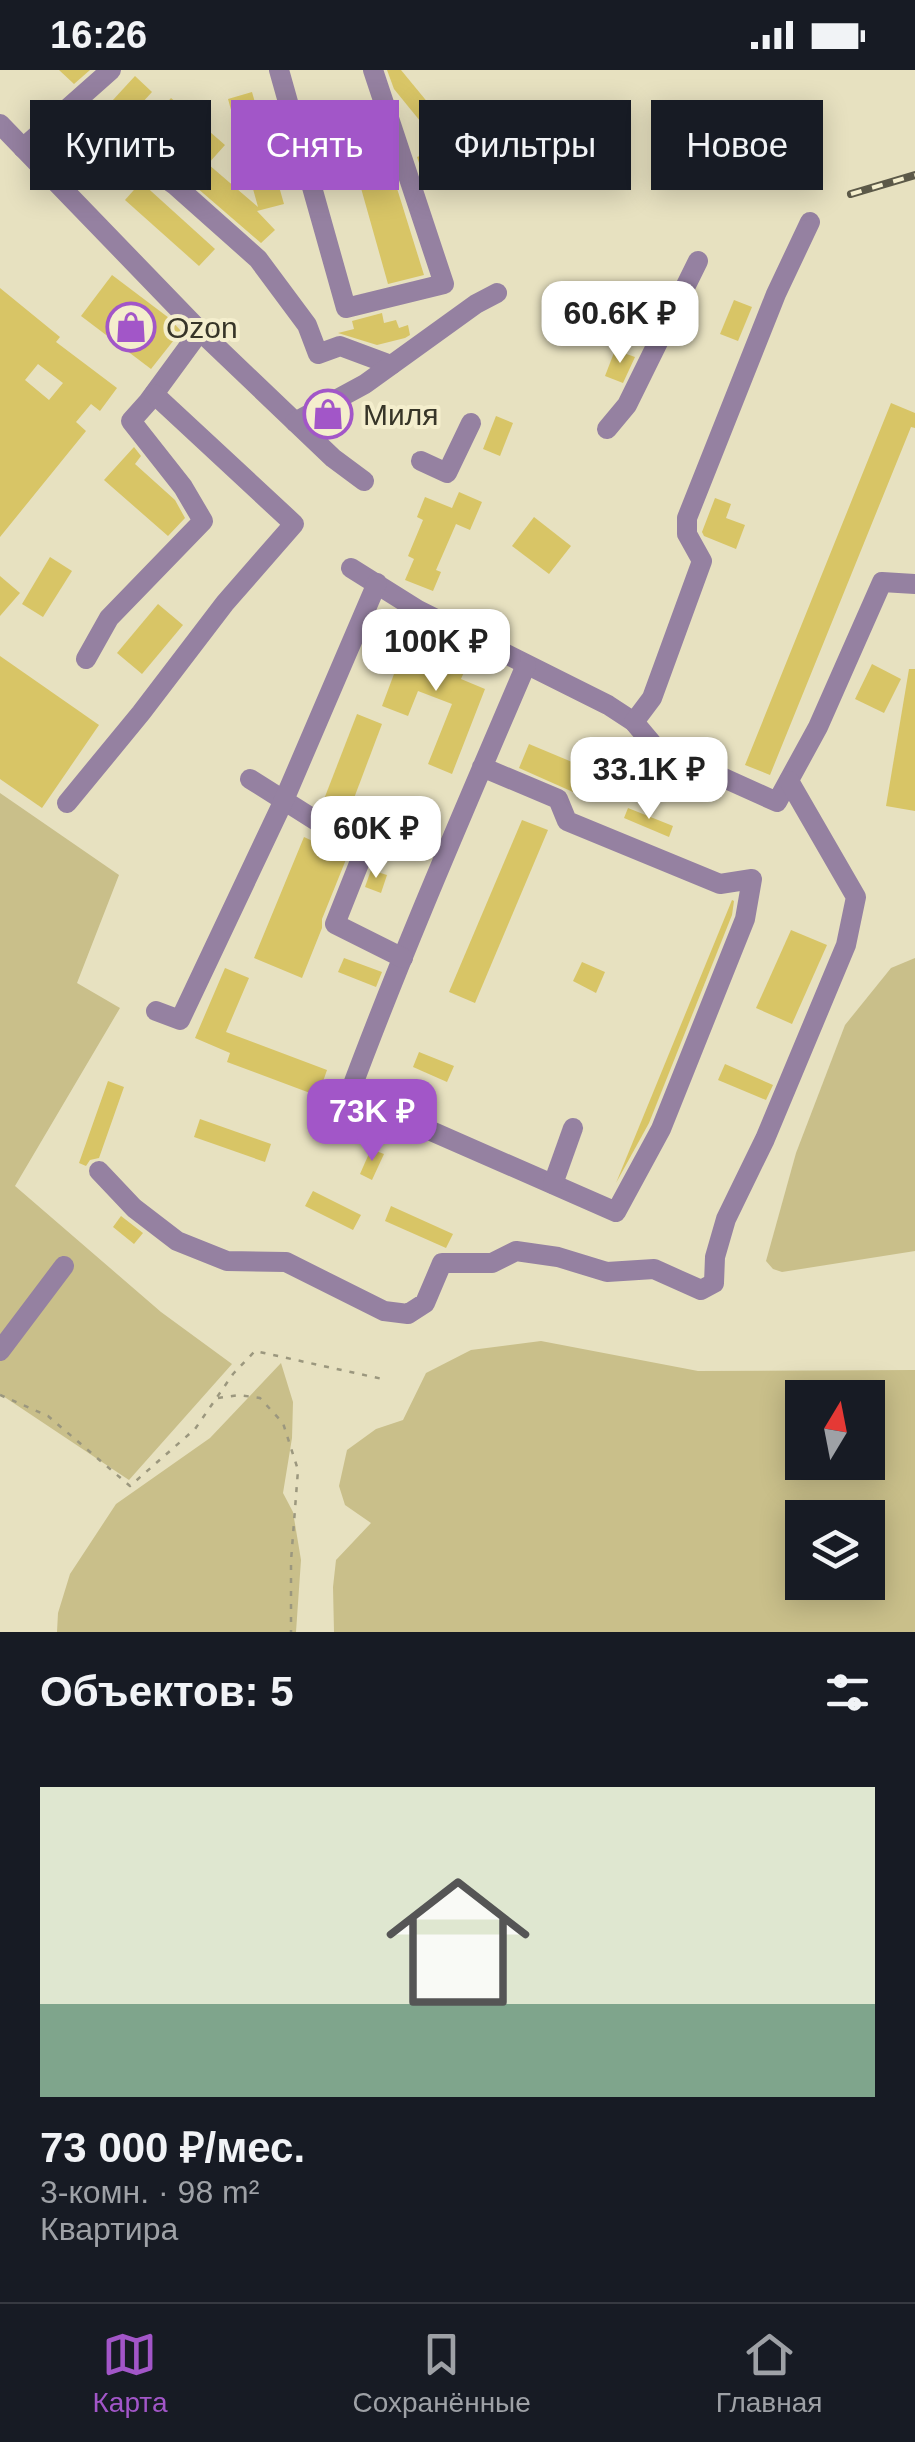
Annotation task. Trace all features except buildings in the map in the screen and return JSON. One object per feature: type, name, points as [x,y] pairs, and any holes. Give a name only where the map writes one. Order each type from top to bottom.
[{"type":"street","points":[[23,148],[111,70]]},
{"type":"street","points":[[279,70],[346,308],[444,284],[372,70]]},
{"type":"street","points":[[0,124],[200,331],[333,458],[364,481]]},
{"type":"street","points":[[180,190],[258,259],[307,325],[318,354],[340,346],[391,365]]},
{"type":"street","points":[[634,722],[652,698],[702,561],[687,534],[687,518],[776,294],[810,222]]},
{"type":"street","points":[[606,429],[628,405],[698,261]]},
{"type":"street","points":[[295,422],[365,384],[476,304],[498,293]]},
{"type":"street","points":[[86,660],[109,618],[203,521],[183,487],[131,421],[200,331]]},
{"type":"street","points":[[67,803],[225,602],[294,524],[154,394]]},
{"type":"street","points":[[421,461],[447,472],[471,423]]},
{"type":"street","points":[[351,568],[418,610],[608,705],[634,722],[655,747],[777,802],[818,726],[882,582],[915,584]]},
{"type":"street","points":[[156,1011],[180,1020],[284,800],[377,583]]},
{"type":"street","points":[[482,766],[558,799],[567,821],[720,884],[752,879],[745,918],[662,1129],[616,1212],[349,1095],[402,958],[482,766],[526,665]]},
{"type":"street","points":[[250,778],[364,852],[335,924],[402,958]]},
{"type":"street","points":[[98,1171],[134,1208],[178,1241],[227,1261],[286,1262],[384,1311],[408,1314],[425,1302],[442,1263],[492,1264],[516,1252],[558,1257],[607,1272],[654,1269],[701,1290],[714,1283],[715,1257],[726,1219],[765,1139],[846,946],[856,897],[789,781]]},
{"type":"street","points":[[553,1184],[573,1128]]},
{"type":"street","points":[[0,1351],[64,1266]]},
{"type":"path","points":[[0,1395],[48,1416],[130,1486],[195,1429],[234,1374],[255,1352],[387,1380]]},
{"type":"path","points":[[216,1398],[260,1398],[284,1422],[298,1470],[290,1561],[291,1632]]},
{"type":"shaded area","points":[[0,793],[119,875],[77,983],[120,1008],[15,1186],[161,1312],[232,1364],[129,1480],[0,1394]]},
{"type":"shaded area","points":[[915,958],[915,1251],[782,1272],[773,1269],[766,1261],[796,1153],[845,1025],[891,968]]},
{"type":"shaded area","points":[[541,1341],[698,1371],[915,1370],[915,1632],[334,1632],[336,1560],[371,1523],[345,1505],[339,1486],[347,1450],[376,1429],[403,1420],[426,1373],[471,1350]]},
{"type":"shaded area","points":[[281,1363],[293,1402],[283,1493],[293,1512],[301,1560],[296,1632],[57,1632],[58,1613],[70,1574],[116,1504],[210,1438]]},
{"type":"railway","points":[[851,194],[915,175]]},
{"type":"place","name":"Ozon","points":[[131,327]]},
{"type":"place","name":"Миля","points":[[328,414]]}]
